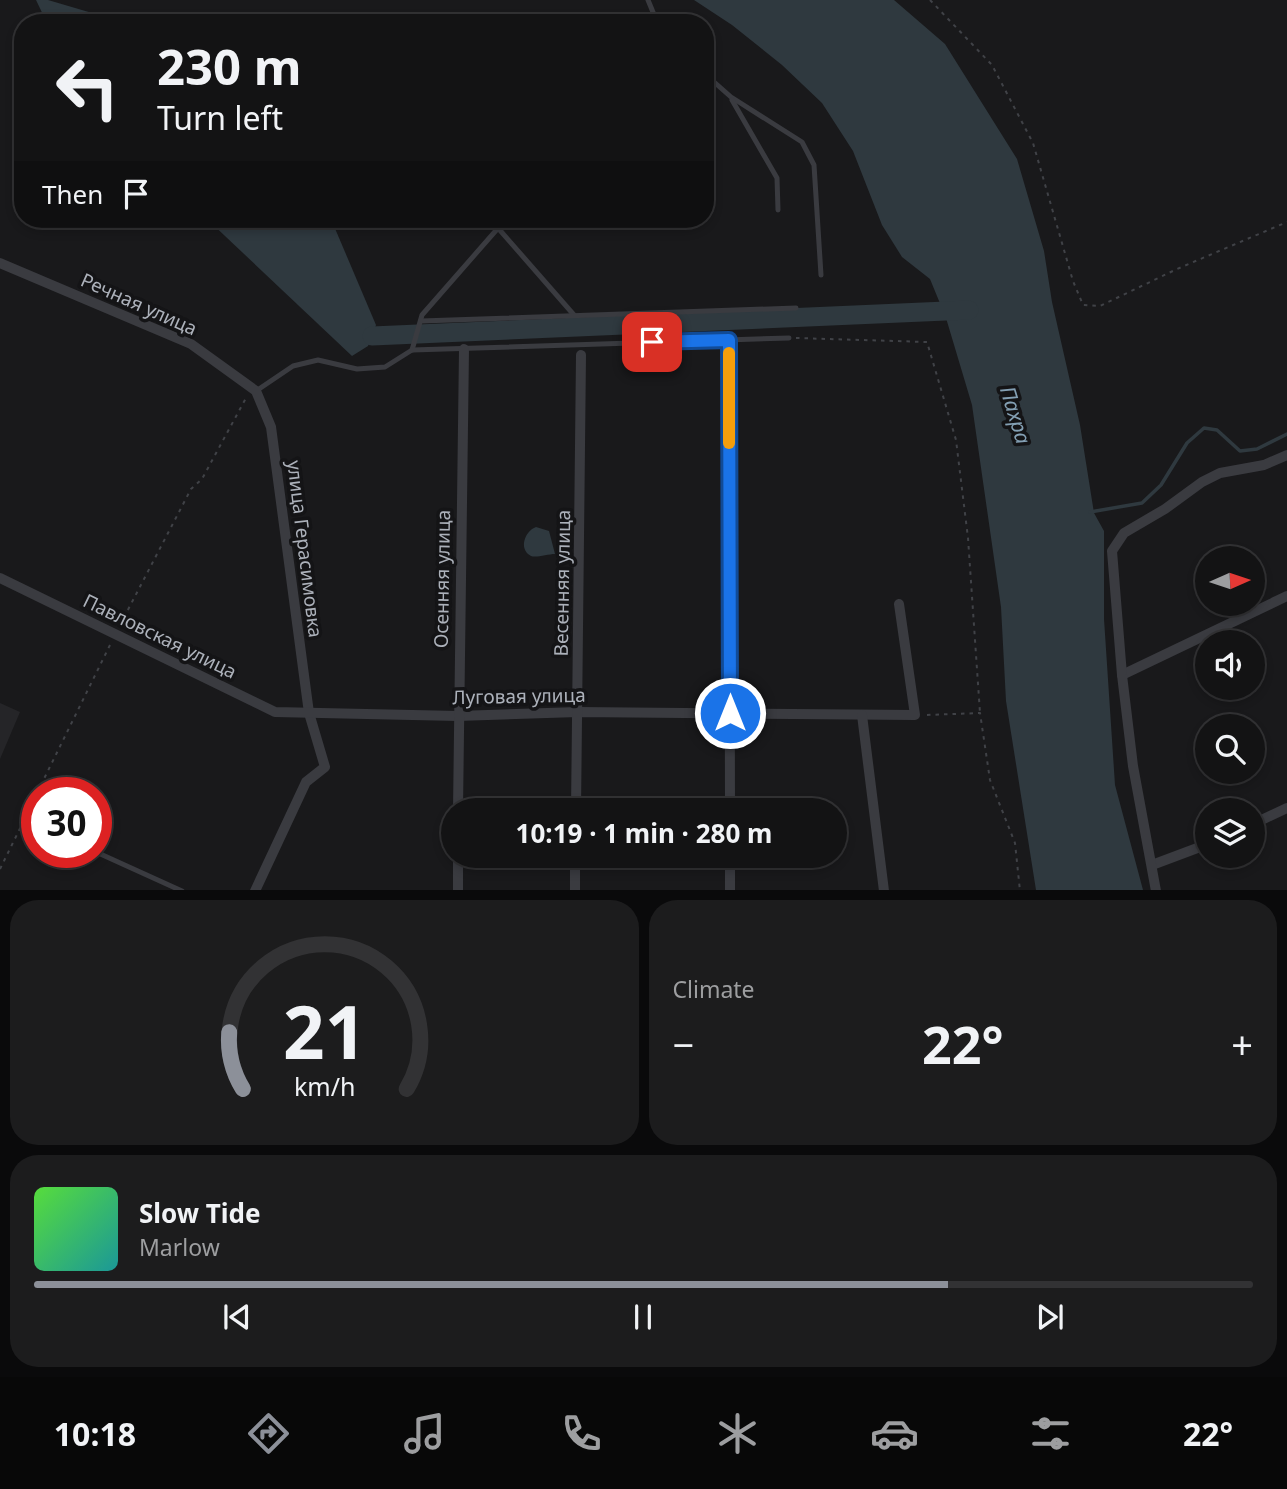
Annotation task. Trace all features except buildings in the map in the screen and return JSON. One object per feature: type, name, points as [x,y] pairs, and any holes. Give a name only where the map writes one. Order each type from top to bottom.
[{"type":"street","name":"Речная улица","points":[[1,266],[191,344],[253,390]]},
{"type":"street","points":[[729,340],[730,798]]},
{"type":"street","name":"Осенняя улица","points":[[458,798],[464,349]]},
{"type":"street","name":"Весенняя улица","points":[[576,798],[581,355]]},
{"type":"street","name":"улица Герасимовка","points":[[253,390],[271,428],[309,713],[325,767],[306,782],[255,890]]},
{"type":"street","points":[[1156,890],[1133,766],[1122,675],[1112,551],[1124,533],[1166,509],[1202,482],[1220,473],[1264,465],[1287,455]]},
{"type":"street","name":"Павловская улица","points":[[0,578],[275,712],[309,713]]},
{"type":"street","points":[[1122,675],[1287,596]]},
{"type":"street","points":[[899,604],[915,715]]},
{"type":"street","name":"Луговая улица","points":[[309,713],[458,716],[578,712],[915,715]]},
{"type":"street","points":[[862,715],[884,890]]},
{"type":"street","points":[[1265,818],[1287,808]]},
{"type":"street","points":[[1152,864],[1195,849]]},
{"type":"street","points":[[458,868],[458,890]]},
{"type":"street","points":[[575,890],[576,868]]},
{"type":"street","points":[[730,868],[730,890]]},
{"type":"lane","points":[[714,82],[731,97],[802,142],[814,165],[821,275]]},
{"type":"lane","points":[[731,97],[776,178],[778,210]]},
{"type":"lane","points":[[412,350],[422,315],[498,228],[575,315]]},
{"type":"lane","points":[[421,321],[796,307]]},
{"type":"lane","points":[[253,390],[293,366],[318,360],[356,369],[385,367],[412,350],[789,338]]},
{"type":"lane","points":[[112,859],[180,890]]},
{"type":"path","points":[[930,0],[992,65],[1033,143],[1073,281],[1083,305],[1100,306],[1177,269],[1287,222]]},
{"type":"path","points":[[789,338],[927,342],[956,440],[968,538],[979,713],[990,780],[1015,843],[1020,890]]},
{"type":"path","points":[[45,777],[115,634],[191,489],[202,479],[253,390]]},
{"type":"path","points":[[915,715],[979,713]]},
{"type":"path","points":[[0,869],[21,826]]},
{"type":"shaded area","points":[[0,703],[20,712],[0,759]]},
{"type":"water","points":[[36,0],[48,0],[95,14],[43,14]]},
{"type":"water","name":"Пахра","points":[[694,0],[894,0],[945,44],[1017,159],[1044,251],[1052,302],[1080,425],[1094,513],[1104,531],[1104,619],[1115,785],[1143,890],[1036,890],[1006,701],[1001,607],[972,405],[946,318],[930,279],[902,257],[882,225],[853,151],[822,103],[782,65],[732,25]]},
{"type":"water","points":[[217,228],[335,228],[376,325],[368,346],[352,356]]},
{"type":"water","points":[[536,527],[549,531],[555,554],[531,556],[527,553],[524,540]]},
{"type":"waterway","points":[[372,336],[969,310]]},
{"type":"waterway","points":[[1090,512],[1142,503],[1161,485],[1187,443],[1204,428],[1217,430],[1240,451],[1257,449],[1287,434]]},
{"type":"slow traffic","points":[[729,353],[729,443]]},
{"type":"route","points":[[652,342],[729,340],[730,713]]}]
